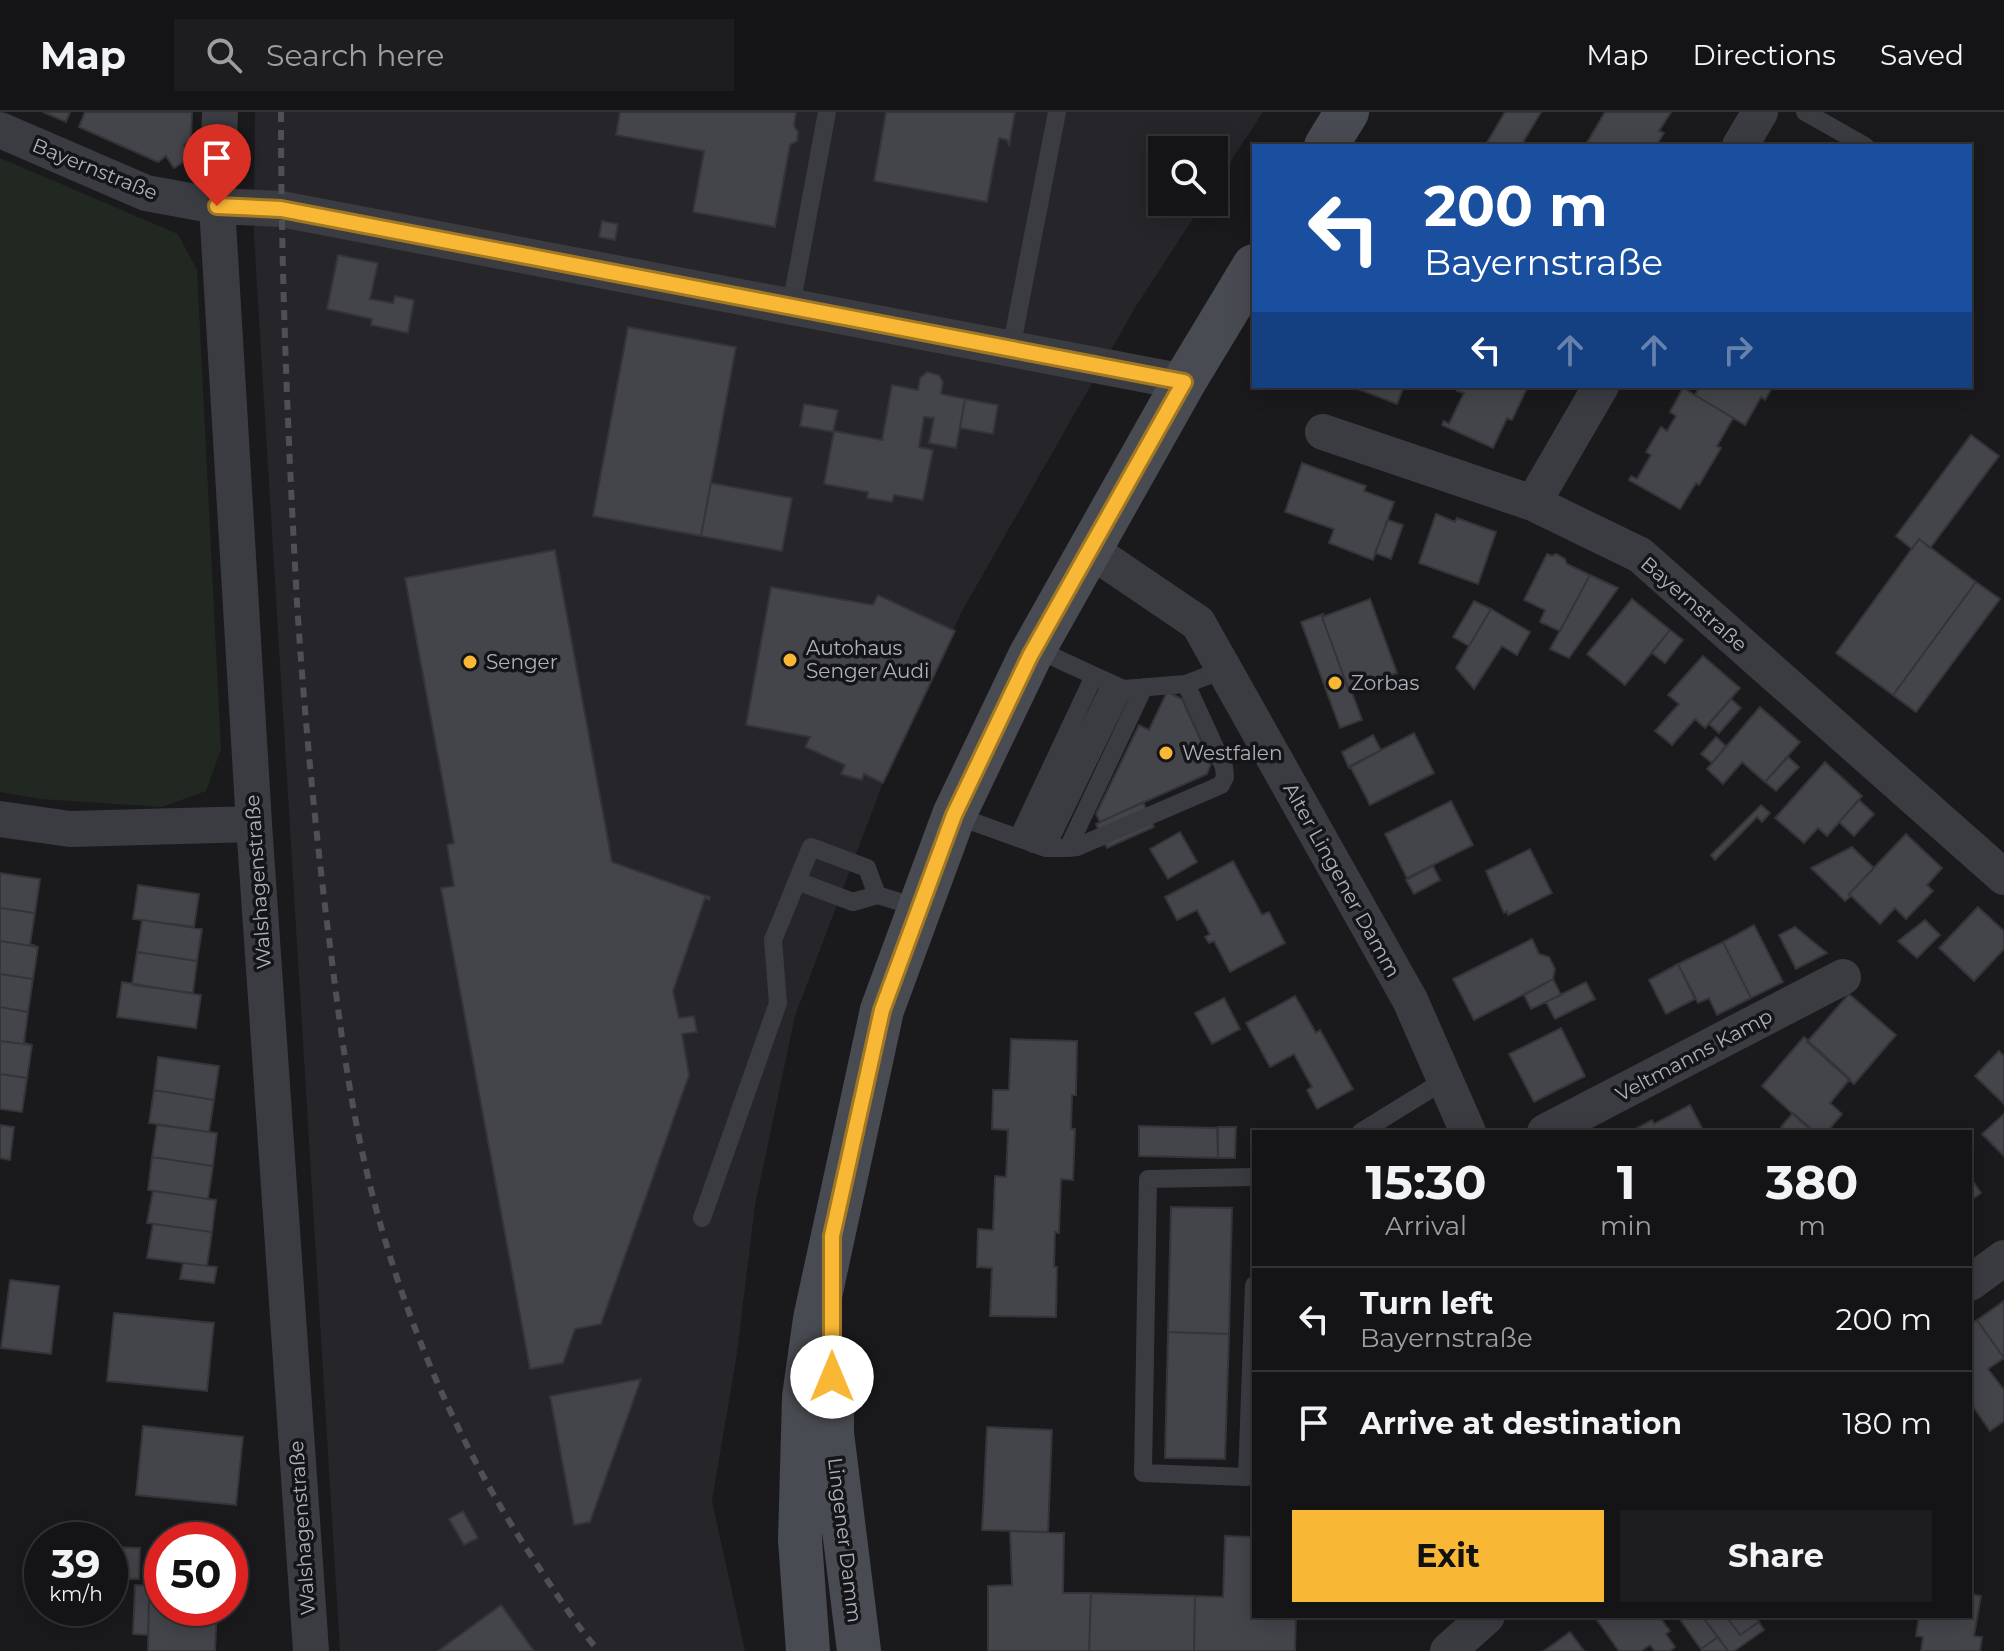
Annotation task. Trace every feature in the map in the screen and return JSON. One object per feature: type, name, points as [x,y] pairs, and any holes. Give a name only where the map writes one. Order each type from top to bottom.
[{"type":"main road","points":[[1327,144],[1347,112]]},
{"type":"main road","name":"Lingener Damm","points":[[808,1651],[800,1540],[804,1397],[815,1319],[882,1010],[954,815],[1034,648],[1184,382],[1252,269]]},
{"type":"main road","name":"Lingener Damm","points":[[832,1236],[832,1433],[859,1651]]},
{"type":"street","name":"Walshagenstraße","points":[[220,112],[217,206],[254,824],[311,1651]]},
{"type":"street","points":[[1741,144],[1760,112]]},
{"type":"street","name":"Bayernstraße","points":[[0,130],[146,193],[217,206],[281,209],[1184,382]]},
{"type":"street","points":[[1533,503],[1600,388]]},
{"type":"street","name":"Bayernstraße","points":[[1323,432],[1533,503],[1640,555],[2004,877]]},
{"type":"street","name":"Alter Lingener Damm","points":[[1089,549],[1198,623],[1410,1000],[1467,1130]]},
{"type":"street","points":[[0,819],[70,829],[254,824]]},
{"type":"street","name":"Veltmanns Kamp","points":[[1549,1130],[1843,977]]},
{"type":"street","points":[[1972,1282],[2004,1258]]},
{"type":"street","points":[[1448,1651],[1485,1618]]},
{"type":"lane","points":[[791,306],[827,112]]},
{"type":"lane","points":[[1011,349],[1057,112]]},
{"type":"lane","points":[[1805,112],[1861,144]]},
{"type":"lane","points":[[1034,648],[1109,683],[1144,687],[1186,684],[1225,669]]},
{"type":"lane","points":[[1032,843],[1109,683]]},
{"type":"lane","points":[[1032,843],[1109,683]]},
{"type":"lane","points":[[954,815],[1032,843],[1077,847],[1221,785],[1225,777],[1224,767],[1186,684]]},
{"type":"lane","points":[[1068,848],[1144,687]]},
{"type":"lane","points":[[702,1218],[778,1003],[773,940],[811,847],[867,868],[877,895]]},
{"type":"lane","points":[[797,881],[853,902],[877,895],[920,908]]},
{"type":"lane","points":[[1364,1130],[1445,1080]]},
{"type":"lane","points":[[1252,1177],[1148,1179],[1143,1473],[1247,1477],[1252,1340]]},
{"type":"shaded area","points":[[255,112],[1263,112],[1228,166],[1228,136],[1148,136],[1148,216],[1195,216],[1136,306],[962,611],[885,777],[795,1016],[755,1205],[737,1353],[712,1501],[745,1651],[340,1651],[254,236]]},
{"type":"shaded area","points":[[0,158],[178,234],[197,270],[221,749],[206,791],[162,807],[40,799],[0,792]]},
{"type":"building","points":[[43,112],[70,112],[66,122]]},
{"type":"building","points":[[85,112],[192,112],[191,140],[184,145],[191,157],[174,168],[166,156],[158,162],[79,127]]},
{"type":"building","points":[[620,112],[796,112],[794,126],[798,132],[797,141],[790,145],[775,227],[693,212],[704,151],[616,135]]},
{"type":"building","points":[[886,112],[1015,112],[1009,146],[1007,140],[999,138],[987,202],[874,181]]},
{"type":"building","points":[[1505,112],[1541,112],[1522,144],[1486,144]]},
{"type":"building","points":[[1605,112],[1671,112],[1659,131],[1664,133],[1657,144],[1586,144]]},
{"type":"building","points":[[602,221],[618,224],[615,240],[599,237]]},
{"type":"building","points":[[338,255],[378,263],[370,299],[393,303],[395,296],[414,300],[408,333],[371,325],[372,319],[327,309]]},
{"type":"building","points":[[628,327],[736,347],[701,536],[593,516]]},
{"type":"building","points":[[927,372],[939,375],[943,382],[941,394],[965,399],[956,448],[929,443],[934,418],[924,417],[919,447],[933,450],[923,500],[894,495],[892,502],[867,498],[868,492],[824,484],[834,431],[882,440],[892,385],[918,390],[920,378]]},
{"type":"building","points":[[1355,388],[1403,388],[1397,404]]},
{"type":"building","points":[[1459,388],[1527,388],[1512,420],[1507,418],[1493,448],[1442,425],[1444,421],[1449,424],[1464,393],[1457,391]]},
{"type":"building","points":[[1683,388],[1733,418],[1717,446],[1721,448],[1680,509],[1629,480],[1631,476],[1637,479],[1651,455],[1646,452],[1661,427],[1667,431],[1676,416],[1670,412]]},
{"type":"building","points":[[1699,388],[1772,388],[1765,400],[1761,397],[1745,425],[1695,395]]},
{"type":"building","points":[[965,399],[998,405],[993,434],[960,428]]},
{"type":"building","points":[[804,404],[838,410],[833,432],[800,426]]},
{"type":"building","points":[[1971,435],[1999,456],[1930,548],[1919,539],[1912,549],[1896,536]]},
{"type":"building","points":[[1302,463],[1366,486],[1364,491],[1394,502],[1373,560],[1329,543],[1334,529],[1285,512]]},
{"type":"building","points":[[711,483],[792,498],[782,551],[701,536]]},
{"type":"building","points":[[1436,514],[1496,532],[1478,584],[1419,563]]},
{"type":"building","points":[[1388,520],[1403,525],[1391,559],[1375,553]]},
{"type":"building","points":[[1919,539],[1976,582],[1893,695],[1836,653]]},
{"type":"building","points":[[555,550],[612,862],[710,897],[709,900],[705,898],[673,991],[679,1018],[694,1016],[697,1032],[682,1034],[689,1075],[601,1324],[575,1329],[563,1363],[530,1369],[441,888],[454,886],[447,845],[454,843],[405,578]]},
{"type":"building","points":[[1547,554],[1556,554],[1567,564],[1590,575],[1560,631],[1540,622],[1545,610],[1524,600]]},
{"type":"building","points":[[1590,575],[1618,588],[1569,658],[1550,649]]},
{"type":"building","points":[[1976,582],[2000,599],[1916,712],[1893,695]]},
{"type":"building","points":[[771,587],[873,605],[878,595],[955,631],[883,783],[864,774],[862,780],[841,774],[845,765],[805,747],[810,737],[746,725]]},
{"type":"building","points":[[1370,599],[1397,673],[1349,691],[1322,617]]},
{"type":"building","points":[[1632,599],[1670,630],[1625,685],[1587,654]]},
{"type":"building","points":[[1474,601],[1491,609],[1469,646],[1453,637]]},
{"type":"building","points":[[1491,609],[1530,632],[1517,655],[1502,646],[1474,689],[1456,668]]},
{"type":"building","points":[[1323,614],[1362,720],[1340,728],[1301,622]]},
{"type":"building","points":[[1670,630],[1683,640],[1665,663],[1652,653]]},
{"type":"building","points":[[1703,656],[1740,688],[1705,728],[1695,719],[1672,745],[1655,731],[1679,704],[1668,695]]},
{"type":"building","name":"Westfalen","points":[[1167,692],[1182,699],[1211,763],[1207,774],[1100,822],[1096,814],[1139,725],[1149,730]]},
{"type":"building","points":[[1731,699],[1741,708],[1719,733],[1709,724]]},
{"type":"building","points":[[1760,707],[1800,742],[1765,782],[1742,762],[1723,784],[1707,769]]},
{"type":"building","points":[[1414,733],[1434,773],[1370,805],[1350,766]]},
{"type":"building","points":[[1373,735],[1381,750],[1349,768],[1342,752]]},
{"type":"building","points":[[1716,737],[1726,746],[1712,763],[1701,754]]},
{"type":"building","points":[[1788,757],[1799,767],[1776,791],[1765,782]]},
{"type":"building","points":[[1825,762],[1862,796],[1827,836],[1818,828],[1804,843],[1775,818]]},
{"type":"building","points":[[1859,800],[1874,814],[1854,836],[1839,822]]},
{"type":"building","points":[[1451,801],[1473,845],[1407,878],[1385,834]]},
{"type":"building","points":[[1143,802],[1154,827],[1107,848],[1096,824]]},
{"type":"building","points":[[1761,805],[1770,813],[1762,822],[1757,817],[1715,860],[1711,855]]},
{"type":"building","points":[[1180,832],[1197,862],[1168,879],[1150,849]]},
{"type":"building","points":[[1906,834],[1942,868],[1927,885],[1933,891],[1906,919],[1895,908],[1880,924],[1849,894]]},
{"type":"building","points":[[1852,847],[1874,868],[1845,901],[1811,868]]},
{"type":"building","points":[[1530,849],[1552,893],[1508,915],[1507,911],[1504,913],[1486,871]]},
{"type":"building","points":[[1233,861],[1262,915],[1269,912],[1285,943],[1230,972],[1214,941],[1209,943],[1205,937],[1210,934],[1197,910],[1177,920],[1165,897]]},
{"type":"building","points":[[1433,866],[1440,880],[1414,894],[1406,880]]},
{"type":"building","points":[[0,873],[40,879],[35,913],[0,908]]},
{"type":"building","points":[[138,885],[199,894],[194,927],[133,919]]},
{"type":"building","points":[[1978,907],[2004,931],[2004,949],[1974,981],[1939,948]]},
{"type":"building","points":[[0,908],[35,913],[30,944],[38,947],[0,941]]},
{"type":"building","points":[[142,920],[202,929],[197,961],[137,952]]},
{"type":"building","points":[[1925,920],[1940,935],[1917,958],[1898,941]]},
{"type":"building","points":[[1754,925],[1783,982],[1751,998],[1723,942]]},
{"type":"building","points":[[1795,927],[1827,953],[1796,969],[1779,935]]},
{"type":"building","points":[[1532,939],[1539,954],[1549,957],[1555,969],[1553,979],[1474,1020],[1453,979]]},
{"type":"building","points":[[0,941],[38,947],[33,979],[0,974]]},
{"type":"building","points":[[1723,942],[1751,998],[1717,1015],[1709,998],[1698,1003],[1678,964]]},
{"type":"building","points":[[137,952],[197,961],[193,993],[132,985]]},
{"type":"building","points":[[1678,964],[1695,999],[1666,1014],[1649,980]]},
{"type":"building","points":[[0,974],[33,979],[28,1012],[0,1007]]},
{"type":"building","points":[[1553,979],[1561,995],[1531,1009],[1524,995]]},
{"type":"building","points":[[122,982],[201,995],[196,1028],[117,1017]]},
{"type":"building","points":[[1586,982],[1595,999],[1555,1019],[1546,1002]]},
{"type":"building","points":[[1849,994],[1896,1035],[1854,1084],[1807,1042]]},
{"type":"building","points":[[1295,996],[1316,1033],[1320,1030],[1353,1089],[1317,1109],[1307,1090],[1312,1087],[1294,1054],[1270,1067],[1246,1023]]},
{"type":"building","points":[[1224,998],[1240,1029],[1212,1044],[1195,1013]]},
{"type":"building","points":[[0,1007],[28,1012],[24,1043],[32,1045],[0,1041]]},
{"type":"building","points":[[1561,1028],[1585,1076],[1534,1102],[1509,1054]]},
{"type":"building","points":[[1804,1037],[1850,1079],[1830,1103],[1842,1114],[1829,1130],[1811,1130],[1762,1086]]},
{"type":"building","points":[[1011,1039],[1077,1041],[1076,1095],[1072,1095],[1071,1129],[1075,1129],[1073,1180],[1061,1179],[1059,1233],[1055,1232],[1056,1317],[990,1316],[992,1268],[977,1267],[978,1229],[993,1230],[995,1176],[1006,1177],[1008,1130],[992,1129],[993,1090],[1009,1090]]},
{"type":"building","points":[[0,1041],[32,1045],[27,1078],[0,1074]]},
{"type":"building","points":[[1999,1051],[2004,1056],[2004,1104],[1975,1076]]},
{"type":"building","points":[[158,1057],[219,1066],[214,1100],[154,1090]]},
{"type":"building","points":[[0,1074],[27,1078],[22,1112],[0,1109]]},
{"type":"building","points":[[154,1090],[214,1100],[209,1132],[149,1123]]},
{"type":"building","points":[[1690,1105],[1703,1130],[1637,1128],[1652,1120],[1654,1124]]},
{"type":"building","points":[[1793,1113],[1811,1130],[1785,1130],[1781,1127]]},
{"type":"building","points":[[2004,1114],[2004,1156],[1982,1134]]},
{"type":"building","points":[[0,1125],[14,1127],[10,1160],[0,1158]]},
{"type":"building","points":[[157,1125],[217,1133],[213,1166],[152,1157]]},
{"type":"building","points":[[1139,1126],[1217,1128],[1218,1158],[1139,1156]]},
{"type":"building","points":[[1218,1127],[1236,1127],[1235,1158],[1218,1158]]},
{"type":"building","points":[[152,1157],[213,1166],[208,1199],[148,1190]]},
{"type":"building","points":[[1972,1180],[1981,1193],[1972,1200]]},
{"type":"building","points":[[153,1191],[216,1200],[212,1232],[147,1223]]},
{"type":"building","points":[[1171,1207],[1232,1208],[1229,1334],[1168,1332]]},
{"type":"building","points":[[153,1224],[212,1232],[207,1266],[147,1258]]},
{"type":"building","points":[[183,1263],[217,1267],[214,1283],[180,1279]]},
{"type":"building","points":[[10,1280],[59,1286],[51,1354],[1,1348]]},
{"type":"building","points":[[2004,1301],[2004,1358],[1977,1320]]},
{"type":"building","points":[[114,1313],[214,1323],[207,1391],[107,1381]]},
{"type":"building","points":[[1977,1320],[2004,1358],[1988,1369],[2004,1390],[2004,1421],[1990,1431],[1972,1405],[1972,1324]]},
{"type":"building","points":[[1168,1332],[1229,1334],[1225,1459],[1165,1458]]},
{"type":"building","points":[[641,1379],[590,1522],[574,1525],[550,1396]]},
{"type":"building","points":[[143,1426],[243,1437],[236,1505],[136,1495]]},
{"type":"building","points":[[987,1427],[1052,1430],[1048,1532],[982,1530]]},
{"type":"building","points":[[463,1511],[478,1538],[464,1545],[449,1519]]},
{"type":"building","points":[[1010,1531],[1064,1533],[1063,1593],[1091,1593],[1089,1651],[988,1651],[988,1586],[1012,1585]]},
{"type":"building","points":[[1225,1536],[1252,1537],[1252,1618],[1296,1618],[1295,1651],[1194,1651],[1195,1596],[1223,1597]]},
{"type":"building","points":[[128,1548],[140,1548],[139,1579],[128,1579]]},
{"type":"building","points":[[135,1585],[144,1585],[144,1626],[148,1626],[148,1635],[133,1634]]},
{"type":"building","points":[[1091,1593],[1195,1596],[1194,1651],[1089,1651]]},
{"type":"building","points":[[1972,1594],[1981,1596],[1974,1636],[1982,1637],[1980,1651],[1921,1651],[1923,1637],[1916,1636],[1919,1618],[1972,1618]]},
{"type":"building","points":[[501,1605],[534,1651],[438,1651]]},
{"type":"building","points":[[1595,1618],[1660,1618],[1670,1631],[1666,1634],[1675,1647],[1670,1651],[1655,1651],[1650,1645],[1641,1651],[1619,1651]]},
{"type":"building","points":[[1685,1618],[1704,1618],[1718,1637],[1701,1649],[1681,1621]]},
{"type":"building","points":[[1703,1618],[1727,1618],[1740,1635],[1759,1622],[1764,1630],[1734,1651],[1728,1651]]},
{"type":"building","points":[[1727,1618],[1756,1618],[1759,1622],[1740,1635]]},
{"type":"building","points":[[148,1626],[216,1626],[215,1651],[148,1651]]},
{"type":"building","points":[[1570,1632],[1584,1651],[1544,1651]]},
{"type":"building","points":[[1718,1637],[1728,1651],[1702,1651],[1701,1649]]},
{"type":"railway","points":[[281,112],[286,358],[303,683],[336,992],[349,1083],[366,1167],[400,1287],[422,1346],[474,1460],[567,1610],[599,1651]]},
{"type":"place","name":"Autohaus Senger Audi","points":[[790,660]]},
{"type":"place","name":"Senger","points":[[470,662]]},
{"type":"place","name":"Zorbas","points":[[1335,683]]},
{"type":"place","name":"Westfalen","points":[[1166,753]]},
{"type":"route","points":[[217,206],[281,209],[1184,382],[1030,656],[954,815],[882,1010],[832,1236],[832,1377]]}]
